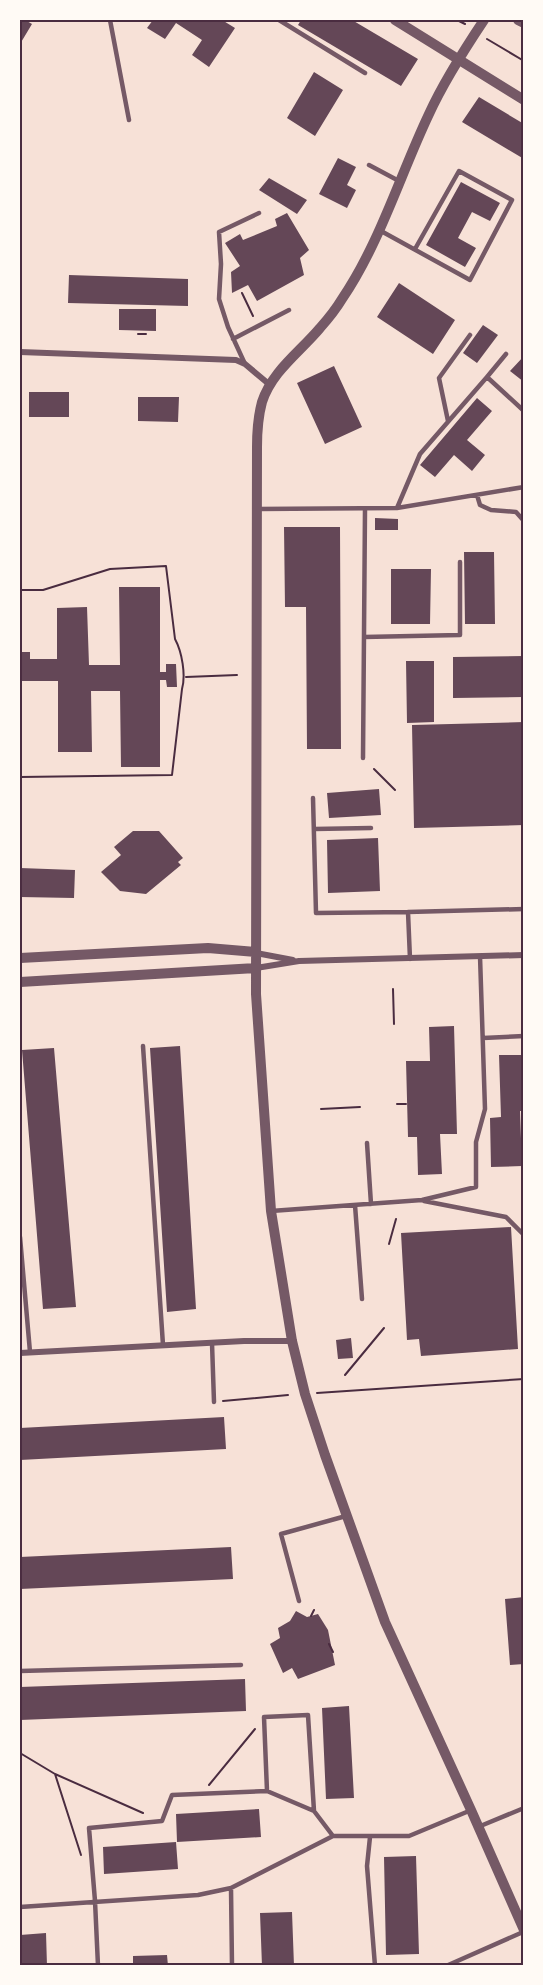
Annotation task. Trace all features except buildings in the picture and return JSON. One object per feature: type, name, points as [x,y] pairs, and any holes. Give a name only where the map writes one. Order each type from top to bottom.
[{"type":"street","points":[[395,20],[524,100]]},
{"type":"street","points":[[484,20],[458,60],[430,112],[362,267],[342,300],[320,328],[280,370],[262,402],[258,425],[257,508],[256,968],[271,1211],[292,1341],[305,1394],[385,1622],[524,1931]]},
{"type":"street","points":[[518,20],[524,23]]},
{"type":"street","points":[[20,352],[224,359],[245,364],[270,385]]},
{"type":"street","points":[[20,958],[208,948],[256,952],[299,961]]},
{"type":"street","points":[[20,982],[256,968],[299,961],[524,955]]},
{"type":"street","points":[[20,1353],[292,1341]]},
{"type":"lane","points":[[110,20],[129,120]]},
{"type":"lane","points":[[279,20],[364,73]]},
{"type":"lane","points":[[369,165],[399,181]]},
{"type":"lane","points":[[378,229],[470,280],[512,200],[459,171],[415,249]]},
{"type":"lane","points":[[245,364],[222,313],[219,299],[221,264],[219,232],[259,213]]},
{"type":"lane","points":[[233,339],[289,310]]},
{"type":"lane","points":[[448,421],[439,378],[470,335]]},
{"type":"lane","points":[[397,508],[420,454],[506,354]]},
{"type":"lane","points":[[487,378],[524,411]]},
{"type":"lane","points":[[257,508],[397,508],[524,487]]},
{"type":"lane","points":[[477,495],[480,505],[491,510],[516,512],[524,520]]},
{"type":"lane","points":[[363,758],[365,509]]},
{"type":"lane","points":[[364,636],[460,634],[460,562]]},
{"type":"lane","points":[[313,798],[316,913],[524,909]]},
{"type":"lane","points":[[314,829],[371,828]]},
{"type":"lane","points":[[408,912],[410,959]]},
{"type":"lane","points":[[271,1211],[422,1200],[476,1187],[476,1142],[485,1109],[480,956]]},
{"type":"lane","points":[[483,1038],[524,1036]]},
{"type":"lane","points":[[143,1046],[163,1345]]},
{"type":"lane","points":[[367,1143],[370,1204]]},
{"type":"lane","points":[[422,1200],[506,1217],[524,1235]]},
{"type":"lane","points":[[356,1205],[362,1299]]},
{"type":"lane","points":[[20,1237],[30,1352]]},
{"type":"lane","points":[[212,1343],[214,1402]]},
{"type":"lane","points":[[299,1601],[281,1534],[346,1516]]},
{"type":"lane","points":[[20,1671],[242,1665]]},
{"type":"lane","points":[[267,1791],[264,1717],[308,1715],[314,1811]]},
{"type":"lane","points":[[98,1965],[89,1828],[162,1821],[172,1795],[267,1791],[314,1811],[333,1836]]},
{"type":"lane","points":[[478,1827],[524,1808]]},
{"type":"lane","points":[[20,1907],[198,1895],[231,1888],[333,1836],[409,1836],[471,1810]]},
{"type":"lane","points":[[370,1837],[367,1866],[375,1965]]},
{"type":"lane","points":[[231,1888],[232,1965]]},
{"type":"lane","points":[[446,1965],[524,1931]]},
{"type":"path","points":[[457,20],[524,61]]},
{"type":"path","points":[[242,293],[253,316]]},
{"type":"path","points":[[138,334],[146,334]]},
{"type":"path","points":[[20,590],[43,590],[110,569],[166,566],[175,639],[185,677],[172,775],[20,777]]},
{"type":"path","points":[[185,677],[237,675]]},
{"type":"path","points":[[374,769],[395,790]]},
{"type":"path","points":[[393,989],[394,1024]]},
{"type":"path","points":[[397,1104],[406,1104]]},
{"type":"path","points":[[321,1109],[360,1107]]},
{"type":"path","points":[[389,1244],[396,1219]]},
{"type":"path","points":[[345,1375],[384,1328]]},
{"type":"path","points":[[317,1393],[524,1379]]},
{"type":"path","points":[[214,1402],[288,1395]]},
{"type":"path","points":[[311,1616],[314,1610]]},
{"type":"path","points":[[329,1644],[333,1652]]},
{"type":"path","points":[[201,1794],[264,1717]]},
{"type":"path","points":[[20,1753],[55,1774],[162,1821]]},
{"type":"path","points":[[55,1774],[82,1859]]}]
